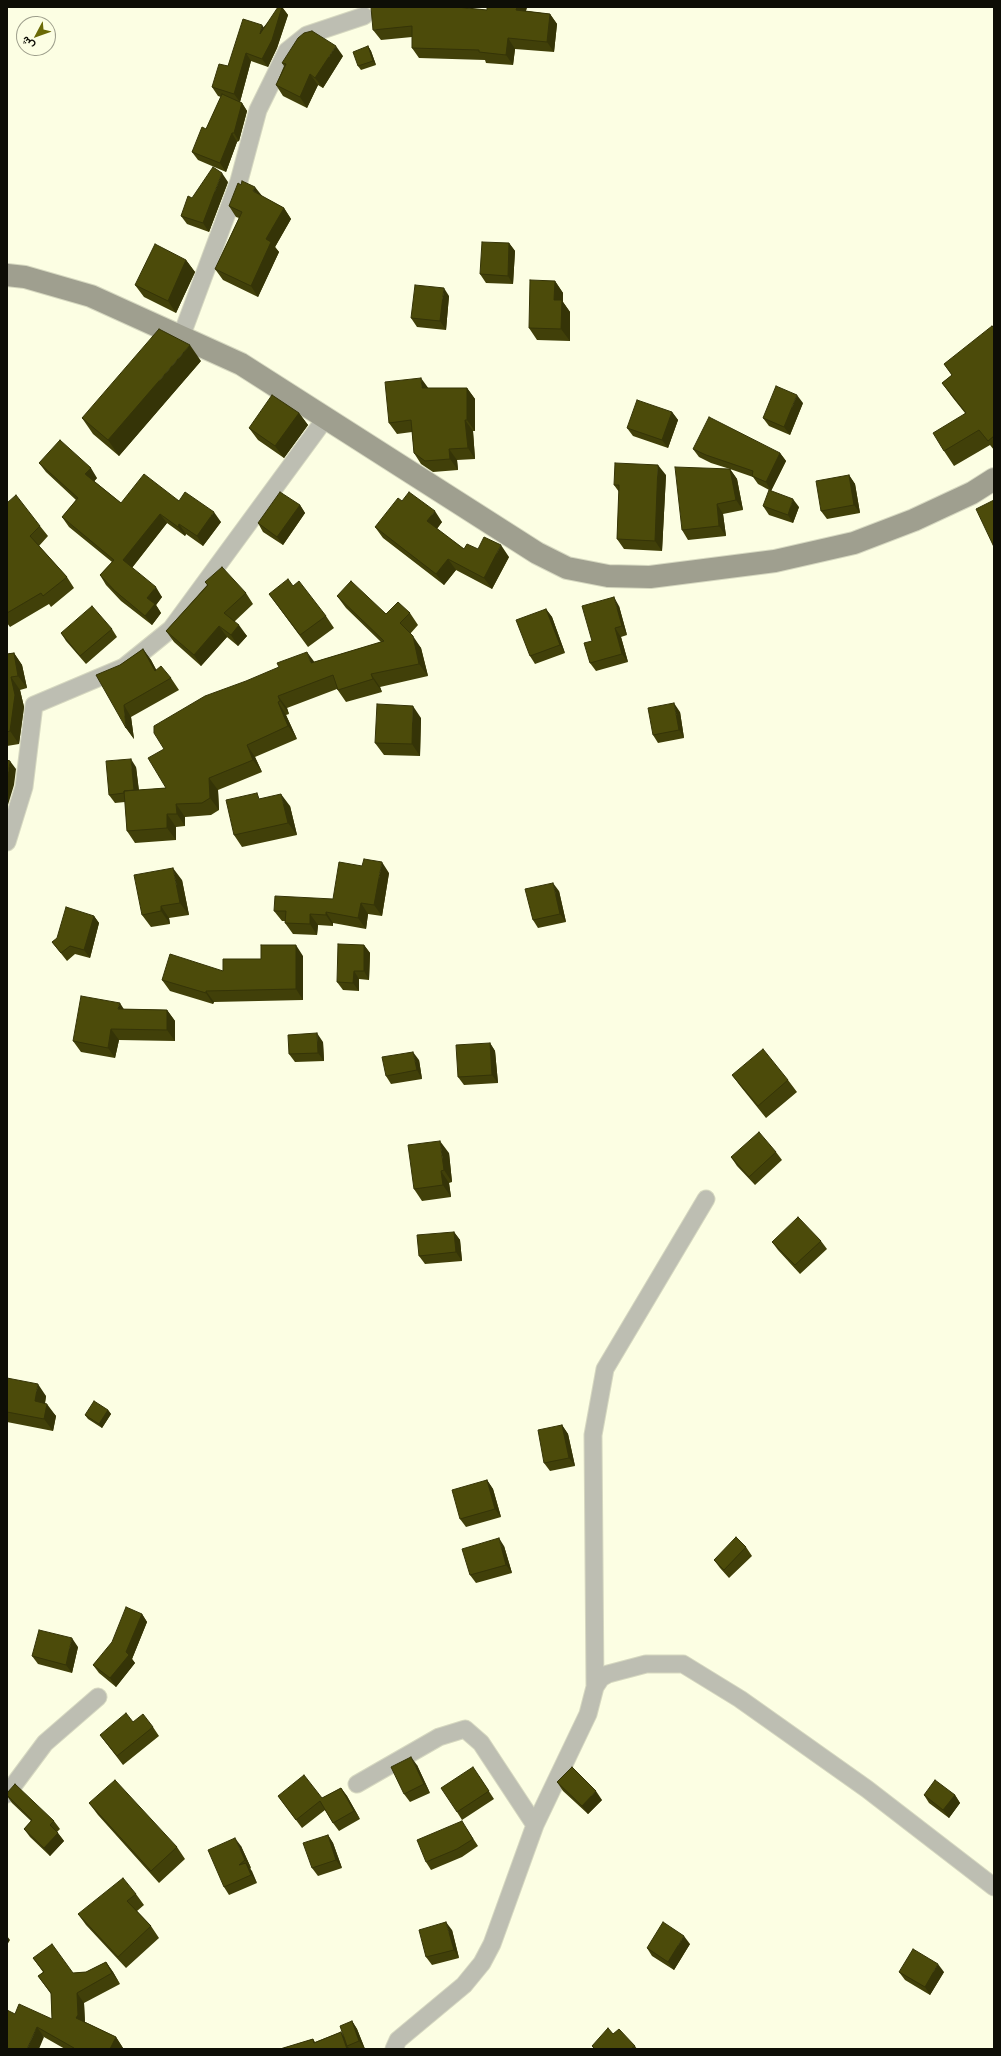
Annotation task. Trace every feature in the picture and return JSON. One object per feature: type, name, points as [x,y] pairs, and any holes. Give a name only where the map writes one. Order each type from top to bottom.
[{"type":"main road","points":[[7,274],[26,277],[91,296],[241,364],[537,553],[567,568],[608,576],[650,577],[775,562],[854,543],[914,520],[972,493],[994,479]]},
{"type":"street","points":[[181,337],[239,181],[258,110],[287,51],[307,35],[364,16]]},
{"type":"street","points":[[7,842],[24,787],[34,705],[124,667],[171,629],[325,419]]},
{"type":"street","points":[[394,2049],[398,2040],[464,1985],[482,1963],[492,1944],[535,1825],[588,1714],[594,1687],[593,1435],[605,1369],[706,1199]]},
{"type":"street","points":[[594,1687],[601,1678],[608,1674],[646,1664],[683,1664],[740,1699],[867,1790],[994,1887]]},
{"type":"street","points":[[7,1794],[45,1743],[98,1697]]},
{"type":"street","points":[[358,1784],[439,1737],[465,1729],[481,1743],[535,1825]]},
{"type":"building","points":[[278,7],[282,7],[272,40],[262,59],[246,53],[234,94],[212,87],[219,64],[228,66],[243,19],[262,25],[260,34]]},
{"type":"building","points":[[371,7],[457,7],[487,10],[487,7],[517,7],[516,10],[550,14],[547,42],[508,38],[506,55],[479,52],[479,50],[412,48],[412,26],[373,30]]},
{"type":"building","points":[[312,31],[336,46],[315,78],[310,74],[300,97],[276,85],[286,64],[282,63],[298,38],[304,33]]},
{"type":"building","points":[[368,46],[373,61],[358,66],[353,52]]},
{"type":"building","points":[[222,94],[242,103],[234,133],[232,133],[220,163],[192,152],[202,127],[206,129]]},
{"type":"building","points":[[213,167],[222,173],[203,223],[181,216],[188,196],[192,198]]},
{"type":"building","points":[[242,181],[255,187],[253,191],[284,208],[266,239],[271,242],[251,286],[215,269],[242,212],[229,206],[238,183],[241,185]]},
{"type":"building","points":[[482,242],[509,243],[508,276],[480,274]]},
{"type":"building","points":[[155,244],[186,260],[168,301],[135,285]]},
{"type":"building","points":[[530,280],[555,281],[554,300],[562,300],[561,329],[529,328]]},
{"type":"building","points":[[415,285],[444,288],[440,321],[411,318]]},
{"type":"building","points":[[992,326],[994,328],[994,436],[988,441],[979,430],[944,451],[933,433],[966,413],[942,383],[952,375],[944,364]]},
{"type":"building","points":[[159,329],[190,345],[108,440],[82,418]]},
{"type":"building","points":[[421,378],[422,388],[467,388],[467,420],[465,420],[468,448],[449,449],[450,459],[425,461],[414,453],[411,420],[389,423],[385,382]]},
{"type":"building","points":[[776,386],[797,395],[784,427],[763,418]]},
{"type":"building","points":[[272,395],[299,413],[275,446],[249,428]]},
{"type":"building","points":[[637,400],[672,412],[662,440],[627,428]]},
{"type":"building","points":[[709,417],[780,453],[766,482],[752,476],[753,471],[693,449]]},
{"type":"building","points":[[60,440],[91,468],[85,474],[121,503],[144,474],[179,501],[185,492],[214,512],[197,536],[179,524],[178,527],[160,514],[123,560],[156,587],[147,598],[155,604],[145,616],[115,591],[100,575],[114,560],[62,517],[78,498],[39,463]]},
{"type":"building","points":[[615,463],[658,465],[655,541],[617,539],[619,485],[614,485]]},
{"type":"building","points":[[675,467],[730,469],[736,500],[717,504],[719,526],[682,530]]},
{"type":"building","points":[[849,475],[854,505],[821,511],[816,481]]},
{"type":"building","points":[[769,490],[793,499],[788,515],[763,506]]},
{"type":"building","points":[[280,492],[300,505],[277,537],[258,523]]},
{"type":"building","points":[[409,492],[435,511],[427,521],[464,549],[467,544],[478,549],[484,537],[501,545],[484,578],[448,559],[436,574],[375,527],[398,498],[402,501]]},
{"type":"building","points":[[16,495],[40,526],[30,536],[67,577],[43,596],[41,593],[7,613],[7,503]]},
{"type":"building","points":[[994,500],[994,547],[976,509]]},
{"type":"building","points":[[222,567],[246,593],[224,613],[239,625],[231,635],[219,626],[194,655],[166,631],[208,585],[205,582]]},
{"type":"building","points":[[288,579],[293,586],[299,581],[326,616],[300,635],[269,594]]},
{"type":"building","points":[[351,581],[386,614],[398,602],[410,613],[400,623],[413,636],[419,664],[371,674],[373,679],[338,690],[333,675],[278,696],[280,701],[278,702],[288,726],[247,745],[253,760],[209,778],[210,798],[202,803],[176,804],[177,814],[167,814],[167,828],[127,831],[124,791],[166,788],[148,758],[164,749],[154,733],[154,726],[205,696],[279,667],[277,663],[307,652],[311,663],[384,641],[337,596]]},
{"type":"building","points":[[614,597],[622,626],[615,628],[622,654],[590,663],[584,643],[592,641],[582,606]]},
{"type":"building","points":[[92,606],[112,629],[80,656],[61,633]]},
{"type":"building","points":[[546,609],[560,645],[530,656],[516,620]]},
{"type":"building","points":[[143,649],[155,671],[161,666],[171,678],[124,705],[126,728],[96,675],[120,665]]},
{"type":"building","points":[[14,653],[18,676],[11,677],[15,695],[10,731],[7,732],[7,654]]},
{"type":"building","points":[[674,703],[679,730],[653,735],[648,708]]},
{"type":"building","points":[[377,704],[413,706],[412,744],[375,743]]},
{"type":"building","points":[[131,759],[134,790],[109,795],[106,761]]},
{"type":"building","points":[[7,760],[10,761],[7,781]]},
{"type":"building","points":[[257,793],[259,799],[281,794],[288,823],[234,835],[226,800]]},
{"type":"building","points":[[364,859],[382,862],[374,905],[361,903],[358,918],[326,912],[326,915],[310,914],[310,924],[285,923],[286,911],[274,911],[275,896],[333,899],[339,862],[362,866]]},
{"type":"building","points":[[173,868],[180,903],[161,906],[161,911],[142,915],[134,875]]},
{"type":"building","points":[[553,883],[560,914],[533,920],[525,889]]},
{"type":"building","points":[[66,907],[94,916],[84,950],[70,946],[61,953],[52,942],[57,938]]},
{"type":"building","points":[[338,944],[364,945],[364,971],[354,971],[353,983],[337,982]]},
{"type":"building","points":[[261,945],[296,945],[296,989],[206,991],[206,993],[162,980],[170,954],[223,971],[223,959],[261,959]]},
{"type":"building","points":[[81,996],[120,1003],[118,1009],[167,1010],[167,1030],[111,1029],[108,1048],[73,1041]]},
{"type":"building","points":[[317,1033],[318,1053],[289,1054],[288,1035]]},
{"type":"building","points":[[490,1043],[492,1075],[458,1077],[456,1045]]},
{"type":"building","points":[[763,1049],[788,1080],[758,1106],[732,1075]]},
{"type":"building","points":[[413,1052],[417,1070],[386,1076],[382,1057]]},
{"type":"building","points":[[759,1132],[776,1152],[749,1177],[731,1157]]},
{"type":"building","points":[[440,1141],[444,1170],[441,1171],[443,1185],[414,1189],[408,1145]]},
{"type":"building","points":[[798,1217],[821,1241],[795,1265],[772,1242]]},
{"type":"building","points":[[454,1232],[456,1252],[419,1256],[417,1235]]},
{"type":"building","points":[[7,1378],[38,1384],[35,1401],[47,1404],[44,1419],[7,1412]]},
{"type":"building","points":[[94,1401],[108,1410],[99,1424],[85,1415]]},
{"type":"building","points":[[562,1425],[569,1458],[544,1463],[538,1430]]},
{"type":"building","points":[[487,1480],[495,1509],[460,1519],[452,1490]]},
{"type":"building","points":[[736,1537],[746,1547],[724,1570],[714,1560]]},
{"type":"building","points":[[499,1538],[506,1565],[470,1575],[462,1549]]},
{"type":"building","points":[[126,1607],[142,1614],[126,1652],[129,1655],[110,1678],[93,1665],[112,1642]]},
{"type":"building","points":[[39,1630],[72,1638],[66,1665],[32,1656]]},
{"type":"building","points":[[126,1713],[133,1722],[143,1714],[153,1727],[117,1756],[100,1735]]},
{"type":"building","points":[[411,1757],[424,1784],[404,1794],[391,1767]]},
{"type":"building","points":[[473,1767],[489,1791],[457,1812],[441,1788]]},
{"type":"building","points":[[572,1767],[596,1791],[582,1806],[557,1782]]},
{"type":"building","points":[[304,1775],[322,1798],[341,1788],[354,1811],[333,1823],[320,1801],[296,1820],[278,1796]]},
{"type":"building","points":[[115,1780],[177,1847],[151,1871],[89,1803]]},
{"type":"building","points":[[935,1780],[955,1795],[943,1810],[924,1795]]},
{"type":"building","points":[[15,1784],[54,1821],[50,1825],[58,1833],[44,1848],[24,1829],[32,1820],[7,1795]]},
{"type":"building","points":[[462,1821],[473,1839],[457,1849],[426,1862],[417,1840]]},
{"type":"building","points":[[328,1835],[336,1860],[312,1868],[303,1843]]},
{"type":"building","points":[[235,1838],[245,1860],[239,1865],[246,1863],[251,1875],[224,1887],[208,1850]]},
{"type":"building","points":[[123,1878],[136,1894],[127,1901],[151,1926],[118,1957],[78,1914]]},
{"type":"building","points":[[446,1922],[454,1950],[426,1957],[419,1930]]},
{"type":"building","points":[[663,1922],[684,1936],[668,1962],[647,1948]]},
{"type":"building","points":[[52,1944],[73,1973],[86,1972],[106,1962],[112,1973],[77,1993],[78,2015],[76,2018],[116,2037],[110,2049],[73,2049],[74,2048],[37,2027],[27,2049],[7,2049],[7,2010],[15,2014],[19,2004],[52,2019],[51,1993],[38,1976],[44,1972],[33,1958]]},
{"type":"building","points":[[913,1949],[938,1964],[925,1987],[899,1972]]},
{"type":"building","points":[[352,2021],[359,2041],[347,2046],[340,2026]]},
{"type":"building","points":[[608,2028],[613,2034],[619,2029],[635,2046],[631,2049],[595,2049],[592,2046]]},
{"type":"building","points":[[341,2032],[347,2049],[280,2049],[313,2039],[314,2043]]}]
